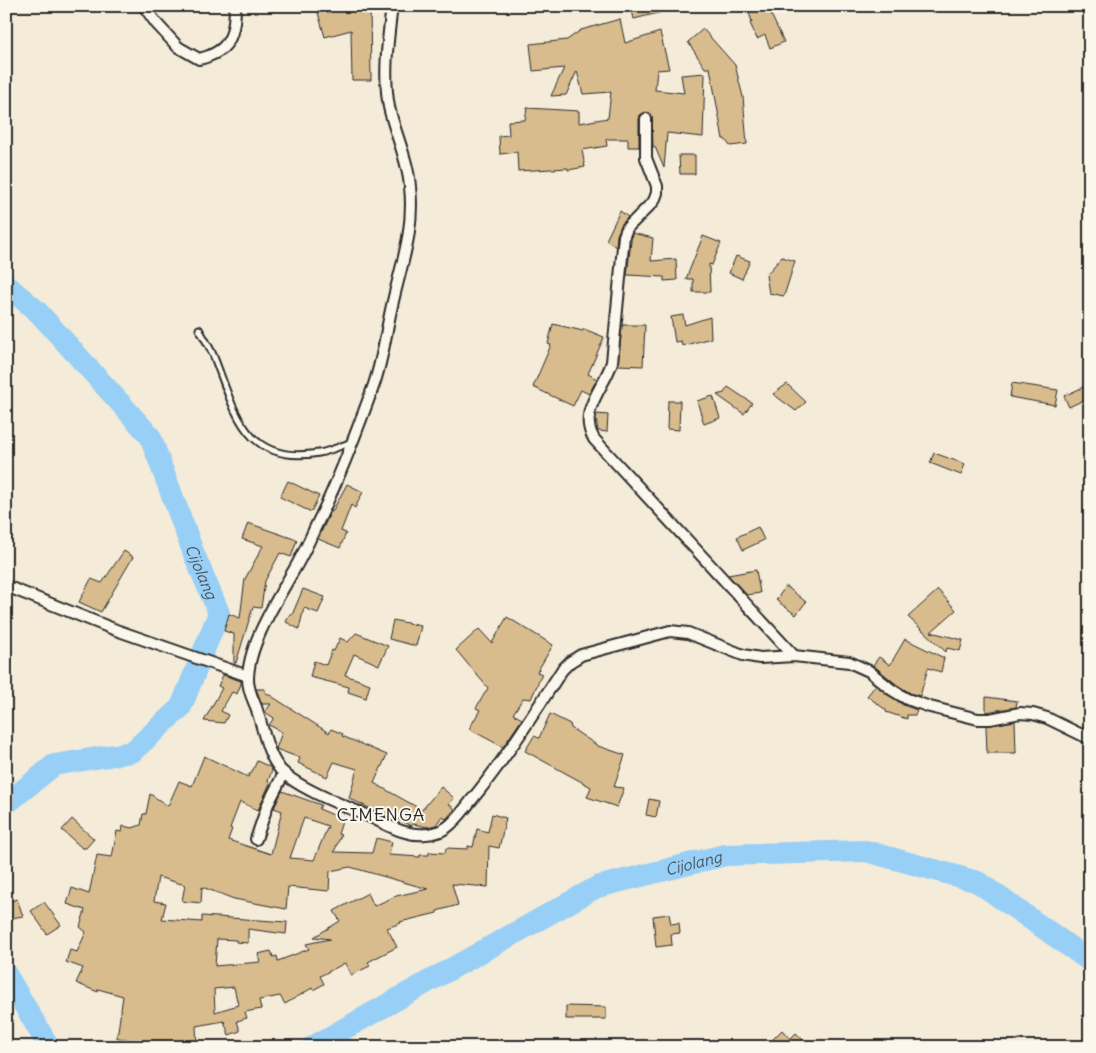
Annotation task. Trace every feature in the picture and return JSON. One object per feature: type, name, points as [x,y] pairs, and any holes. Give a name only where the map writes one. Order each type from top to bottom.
[{"type":"street","points":[[144,6],[178,48],[199,59],[213,56],[225,47],[235,22],[235,6]]},
{"type":"street","points":[[392,6],[387,73],[389,103],[407,168],[410,186],[412,218],[408,247],[391,308],[382,362],[352,442],[317,525],[266,619],[252,656],[248,676],[249,689],[276,764],[284,773],[336,802],[406,832],[420,834],[439,831],[451,823],[486,783],[562,670],[570,662],[581,655],[670,631],[688,633],[742,655],[760,658],[794,656],[849,662],[869,671],[892,690],[907,699],[930,707],[978,719],[990,719],[1020,713],[1033,714],[1047,718],[1090,739]]},
{"type":"street","points":[[646,119],[646,158],[657,186],[657,193],[654,201],[627,228],[624,236],[613,355],[610,370],[590,409],[589,427],[591,434],[794,656]]},
{"type":"street","points":[[6,586],[116,630],[248,676]]},
{"type":"street","points":[[256,839],[268,804],[284,773]]},
{"type":"lane","points":[[199,330],[213,355],[238,420],[253,439],[266,447],[291,455],[320,453],[352,442]]},
{"type":"building","points":[[316,6],[370,6],[371,80],[352,80],[351,30],[325,37]]},
{"type":"building","points":[[631,6],[670,6],[670,10],[634,19]]},
{"type":"building","points":[[747,6],[767,6],[784,42],[770,48],[765,35],[757,39],[750,23],[752,22]]},
{"type":"building","points":[[620,19],[625,43],[660,32],[669,69],[657,70],[655,90],[684,93],[681,75],[705,73],[703,137],[667,133],[664,168],[655,147],[653,147],[652,116],[646,112],[640,115],[639,119],[639,147],[628,147],[628,139],[606,139],[607,146],[582,150],[585,167],[568,170],[568,168],[518,171],[517,152],[500,154],[499,136],[509,135],[508,121],[525,120],[527,108],[579,111],[579,123],[608,118],[611,92],[583,94],[577,71],[566,95],[551,96],[564,68],[533,71],[530,44],[567,40],[581,30]]},
{"type":"building","points":[[703,29],[735,65],[743,97],[747,144],[730,146],[723,139],[710,68],[705,68],[688,42]]},
{"type":"building","points":[[679,155],[695,155],[695,174],[680,174]]},
{"type":"building","points":[[620,211],[628,217],[617,235],[616,247],[606,240]]},
{"type":"building","points":[[632,233],[653,238],[651,261],[676,259],[677,280],[664,281],[664,277],[627,275]]},
{"type":"building","points":[[703,236],[721,243],[712,265],[709,264],[710,292],[693,292],[693,279],[686,279]]},
{"type":"building","points":[[736,256],[750,261],[742,279],[729,273]]},
{"type":"building","points":[[782,257],[795,261],[784,296],[769,293],[766,275]]},
{"type":"building","points":[[683,315],[685,325],[710,317],[711,338],[682,346],[681,341],[675,342],[671,317]]},
{"type":"building","points":[[553,324],[583,331],[584,329],[604,337],[588,374],[597,379],[589,394],[581,390],[573,406],[533,387],[551,345],[548,344]]},
{"type":"building","points":[[622,325],[645,325],[643,366],[618,365]]},
{"type":"building","points":[[1012,383],[1058,390],[1055,405],[1010,397]]},
{"type":"building","points":[[787,384],[806,402],[796,411],[773,394]]},
{"type":"building","points":[[1090,384],[1090,397],[1069,407],[1064,396]]},
{"type":"building","points":[[728,387],[752,403],[744,414],[717,395],[724,393]]},
{"type":"building","points":[[713,396],[720,418],[704,424],[697,401]]},
{"type":"building","points":[[668,401],[680,401],[679,430],[667,429]]},
{"type":"building","points":[[597,414],[608,415],[607,432],[598,431]]},
{"type":"building","points":[[934,453],[965,464],[961,475],[930,463]]},
{"type":"building","points":[[288,481],[319,496],[311,512],[280,497]]},
{"type":"building","points":[[347,484],[363,492],[355,508],[351,505],[341,531],[346,533],[340,548],[318,539],[331,511]]},
{"type":"building","points":[[248,523],[297,540],[291,557],[280,553],[265,581],[261,608],[253,607],[236,663],[234,663],[234,634],[224,631],[229,614],[240,618],[245,579],[263,546],[242,539]]},
{"type":"building","points":[[758,527],[764,540],[743,550],[737,537]]},
{"type":"building","points":[[124,551],[133,557],[101,612],[79,602],[91,579],[102,583]]},
{"type":"building","points":[[756,570],[760,593],[747,595],[728,575]]},
{"type":"building","points":[[786,586],[806,602],[796,615],[776,600]]},
{"type":"building","points":[[303,589],[325,597],[318,613],[304,608],[299,629],[286,622],[290,614],[292,615]]},
{"type":"building","points":[[938,590],[956,610],[931,632],[963,640],[960,651],[947,648],[946,652],[908,617]]},
{"type":"building","points":[[507,617],[553,645],[537,672],[542,674],[531,699],[523,698],[513,714],[522,719],[503,747],[469,729],[480,710],[476,708],[488,688],[456,650],[479,629],[492,643]]},
{"type":"building","points":[[393,620],[421,626],[416,646],[389,639]]},
{"type":"building","points":[[356,633],[388,646],[379,665],[354,654],[345,675],[370,684],[366,698],[348,692],[349,687],[310,677],[314,661],[326,665],[332,650],[334,651],[340,638],[348,642]]},
{"type":"building","points":[[905,639],[944,658],[941,672],[928,668],[920,696],[910,693],[896,684],[873,665],[879,657],[890,665]]},
{"type":"building","points":[[223,675],[241,681],[237,694],[232,692],[221,711],[228,715],[224,723],[204,721],[222,688],[218,686]]},
{"type":"building","points":[[876,685],[903,705],[917,710],[915,715],[907,715],[907,719],[886,712],[886,710],[867,696]]},
{"type":"building","points":[[256,689],[265,689],[265,692],[329,733],[331,729],[343,734],[342,736],[387,755],[374,783],[422,810],[441,787],[454,798],[449,804],[455,809],[446,819],[442,816],[436,825],[427,827],[413,824],[411,826],[392,816],[391,819],[349,798],[357,769],[334,762],[327,777],[298,763],[300,758],[276,749],[282,732],[269,725],[274,718],[265,712],[271,704],[262,704]]},
{"type":"building","points":[[986,697],[1017,701],[1016,707],[986,712]]},
{"type":"building","points":[[550,714],[570,724],[571,728],[598,746],[625,755],[614,787],[624,788],[617,807],[587,797],[591,787],[525,751],[534,736],[539,738]]},
{"type":"building","points":[[1015,721],[1016,753],[987,753],[986,726]]},
{"type":"building","points":[[204,756],[248,777],[257,761],[270,767],[272,770],[268,781],[270,783],[258,810],[240,802],[230,828],[232,829],[228,840],[271,854],[282,811],[274,808],[282,791],[321,805],[319,809],[343,819],[338,834],[341,835],[334,852],[372,853],[376,838],[392,842],[389,855],[420,857],[420,855],[429,855],[429,852],[445,853],[446,848],[468,849],[468,846],[473,847],[477,829],[488,832],[492,814],[506,818],[499,848],[489,846],[488,887],[452,884],[458,905],[437,911],[437,913],[400,922],[387,928],[397,947],[368,962],[370,966],[351,975],[345,963],[320,976],[324,984],[313,990],[312,988],[285,1004],[280,996],[259,1000],[261,1009],[245,1012],[247,1018],[237,1021],[240,1031],[229,1035],[224,1021],[196,1026],[197,1047],[152,1047],[152,1042],[117,1038],[123,996],[98,989],[98,992],[76,983],[83,968],[66,962],[70,950],[77,952],[86,932],[80,927],[85,910],[67,904],[72,888],[89,894],[97,855],[112,857],[117,831],[122,832],[123,826],[132,828],[141,825],[143,814],[146,814],[150,794],[168,806],[179,781],[192,786]],"holes":[[[304,818],[328,826],[314,860],[290,858]],[[350,867],[428,889],[396,896],[374,906],[368,893],[334,911],[340,921],[314,937],[330,939],[306,944],[309,949],[278,961],[277,956],[273,957],[271,951],[258,954],[260,962],[215,966],[217,939],[248,943],[248,929],[286,934],[287,922],[202,916],[202,922],[162,919],[166,903],[154,901],[158,877],[185,885],[182,901],[201,903],[202,887],[234,899],[286,909],[288,887],[329,891],[330,871]],[[234,987],[238,1005],[215,1012],[214,989]]]},
{"type":"building","points":[[649,799],[659,801],[656,817],[646,815]]},
{"type":"building","points":[[72,819],[94,839],[86,848],[82,848],[62,830]]},
{"type":"building","points":[[17,899],[23,916],[11,918],[6,903]]},
{"type":"building","points":[[44,902],[61,925],[47,934],[31,911]]},
{"type":"building","points":[[669,914],[671,924],[679,923],[680,933],[671,934],[672,945],[656,947],[653,916]]},
{"type":"building","points":[[566,1006],[606,1007],[606,1019],[566,1019]]},
{"type":"building","points":[[782,1030],[790,1039],[796,1033],[810,1047],[765,1047]]},
{"type":"waterway","name":"Cijolang","points":[[6,285],[38,312],[150,436],[194,554],[219,613],[181,707],[132,752],[54,765],[6,804]]},
{"type":"waterway","name":"Cijolang","points":[[312,1047],[597,887],[725,855],[866,851],[978,882],[1090,961]]},
{"type":"waterway","name":"Cijolang","points":[[6,974],[49,1047]]},
{"type":"district","name":"CIMENGA","points":[[381,815]]}]
